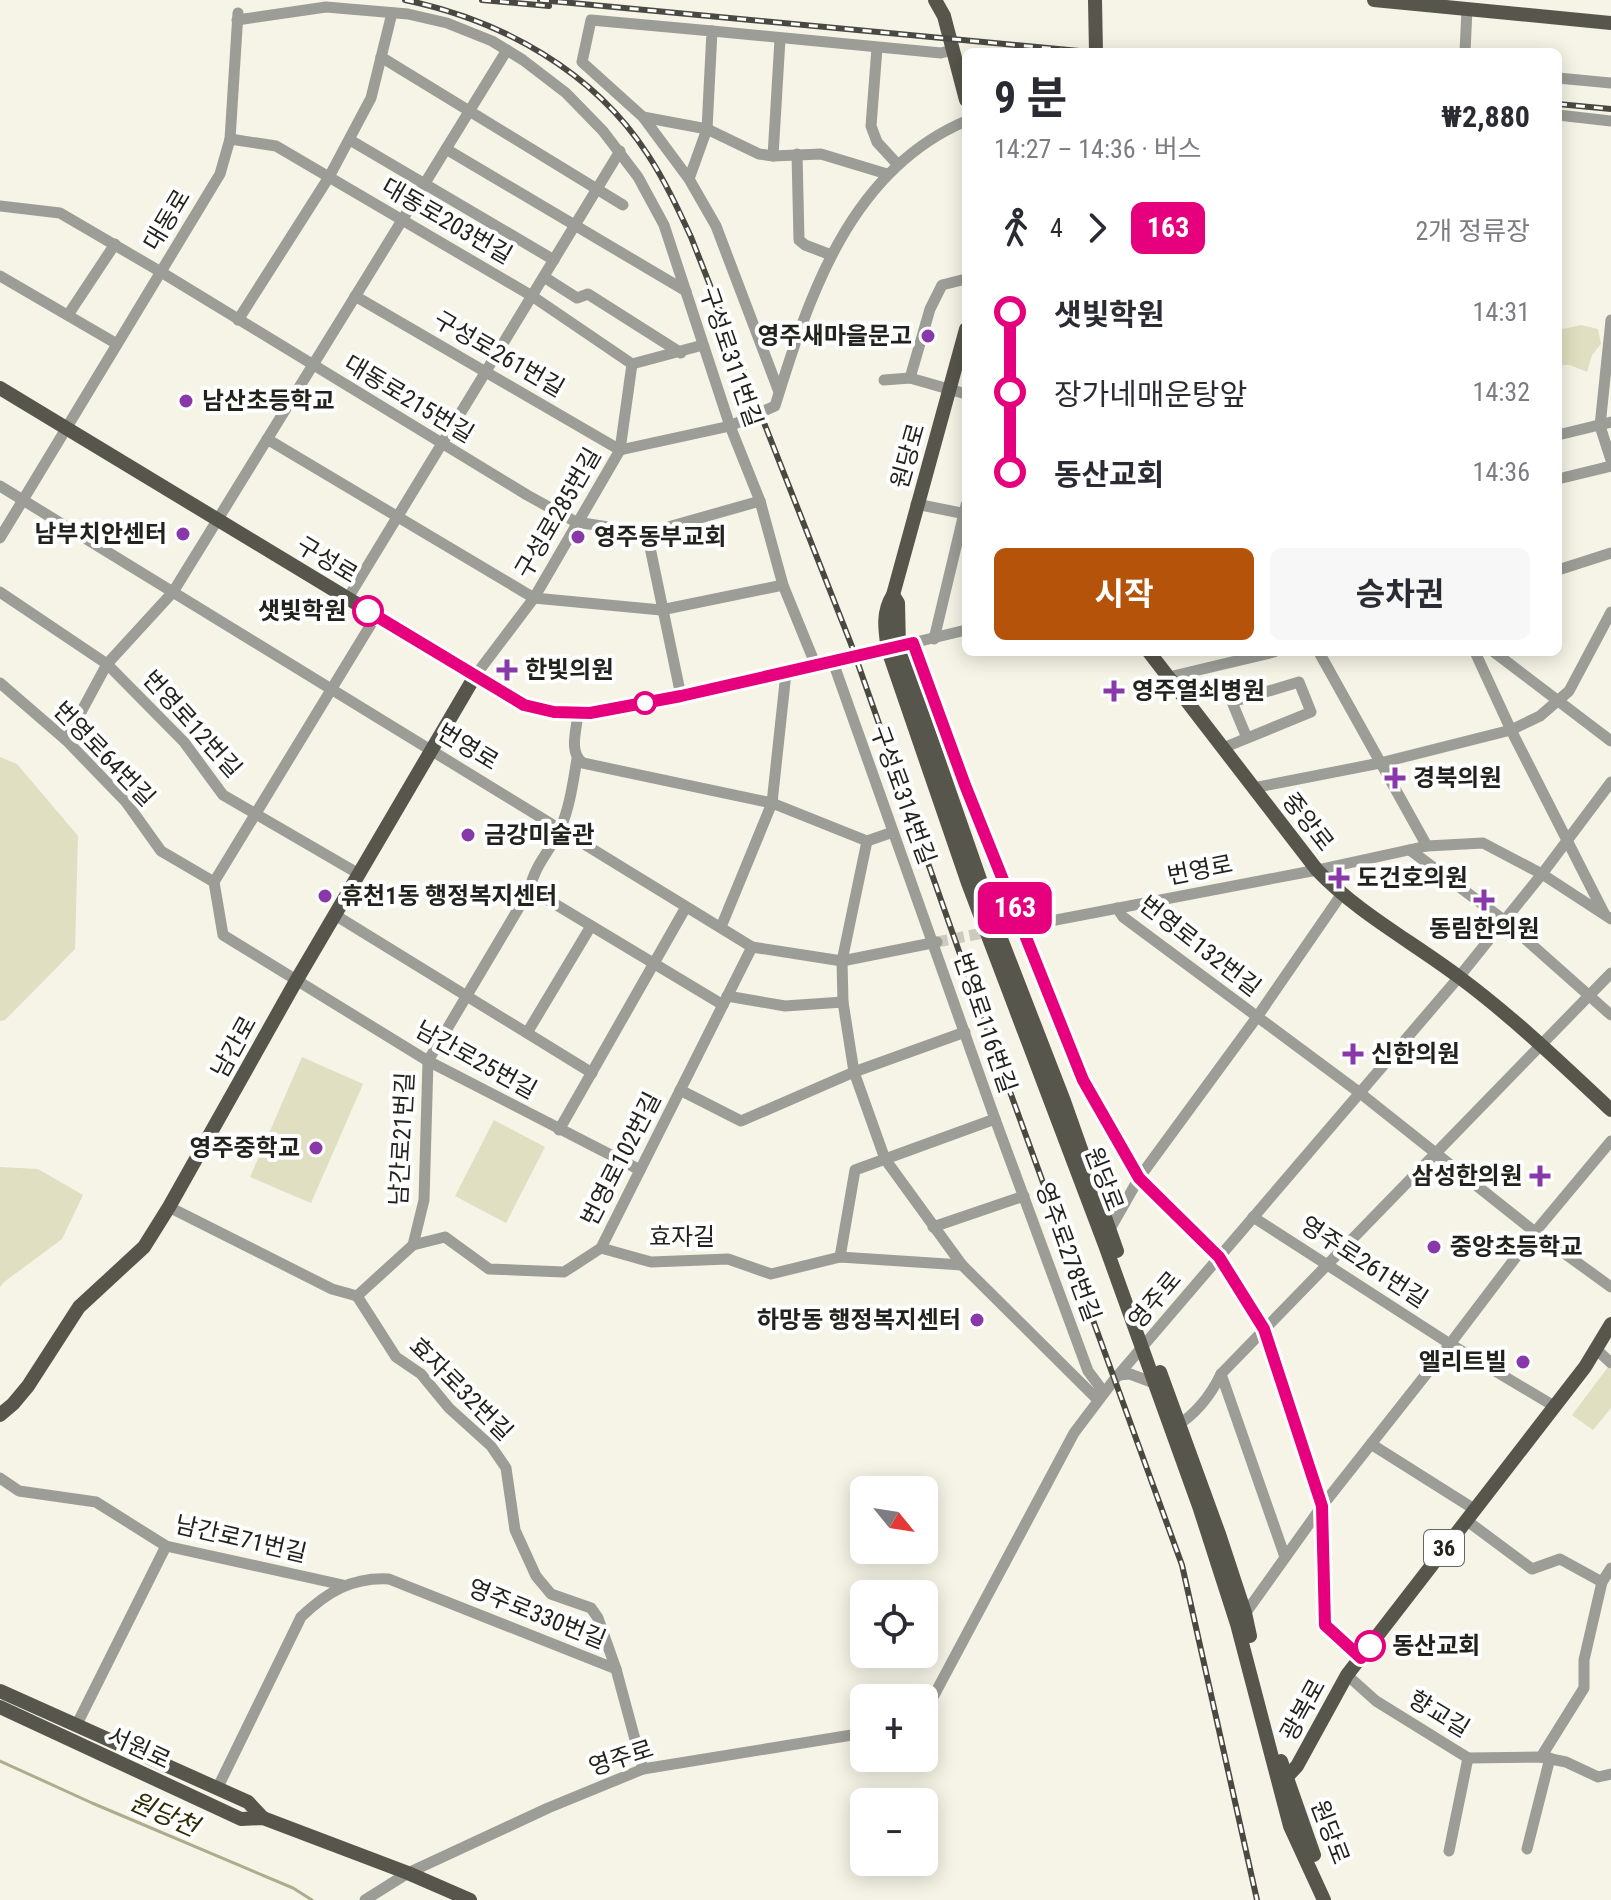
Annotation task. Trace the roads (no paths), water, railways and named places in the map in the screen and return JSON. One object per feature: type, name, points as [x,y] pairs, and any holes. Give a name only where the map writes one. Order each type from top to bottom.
[{"type":"main road","points":[[935,0],[944,16],[962,86]]},
{"type":"main road","points":[[1095,0],[1096,48]]},
{"type":"main road","points":[[1374,0],[1467,9],[1490,6],[1611,23]]},
{"type":"main road","name":"원당로","points":[[962,344],[893,595],[898,603],[900,647],[968,883],[1145,1346],[1241,1618],[1262,1695],[1290,1826],[1324,1900]]},
{"type":"main road","name":"구성로","points":[[0,388],[524,705],[554,712],[590,713],[900,647]]},
{"type":"main road","name":"원당로","points":[[900,647],[998,931],[1110,1229],[1154,1383],[1175,1427]]},
{"type":"main road","name":"중앙로","points":[[1152,656],[1317,870],[1341,895],[1459,977],[1542,1045],[1611,1110]]},
{"type":"main road","name":"남간로","points":[[0,1415],[28,1386],[79,1307],[144,1247],[475,676]]},
{"type":"main road","name":"광복로","points":[[1282,1782],[1305,1754],[1347,1675],[1585,1367],[1611,1324]]},
{"type":"main road","points":[[0,1680],[160,1763]]},
{"type":"main road","name":"서원로","points":[[0,1691],[248,1802],[263,1818]]},
{"type":"main road","name":"서원로","points":[[0,1707],[241,1819],[263,1818],[470,1900]]},
{"type":"main road","points":[[0,1717],[148,1776]]},
{"type":"main road","name":"원당로","points":[[1282,1782],[1334,1900]]},
{"type":"street","name":"구성로311번길","points":[[238,16],[326,7],[392,13],[447,23],[507,50],[543,74],[576,102],[620,151],[655,205],[730,426],[760,501],[783,585],[816,666]]},
{"type":"street","points":[[1465,48],[1467,9]]},
{"type":"street","points":[[238,320],[350,140],[371,98],[392,13]]},
{"type":"street","name":"대동로","points":[[0,538],[220,174],[230,139],[238,16]]},
{"type":"street","points":[[779,392],[716,226],[689,179],[643,117],[582,62],[591,20],[877,48],[941,53],[952,50]]},
{"type":"street","points":[[689,179],[707,129],[712,31]]},
{"type":"street","points":[[773,156],[780,39]]},
{"type":"street","points":[[877,48],[871,126],[877,142],[898,165]]},
{"type":"street","points":[[66,740],[107,664],[173,592],[507,50]]},
{"type":"street","points":[[381,57],[623,205]]},
{"type":"street","points":[[1562,78],[1611,83]]},
{"type":"street","points":[[1562,115],[1611,121]]},
{"type":"street","points":[[643,117],[707,129],[759,154],[821,154],[887,174]]},
{"type":"street","points":[[779,392],[811,296],[831,255],[887,174],[946,130],[962,123]]},
{"type":"street","name":"대동로203번길","points":[[230,139],[276,146],[532,296],[632,364]]},
{"type":"street","points":[[350,140],[554,260]]},
{"type":"street","points":[[446,149],[686,291]]},
{"type":"street","points":[[348,598],[620,151]]},
{"type":"street","points":[[797,154],[799,240],[831,255]]},
{"type":"street","name":"대동로215번길","points":[[0,206],[60,213],[576,522],[647,533],[760,501]]},
{"type":"street","points":[[68,315],[115,244]]},
{"type":"street","points":[[0,276],[117,344]]},
{"type":"street","points":[[544,277],[577,298],[588,294],[681,353]]},
{"type":"street","points":[[910,378],[930,309],[942,285],[962,280]]},
{"type":"street","name":"구성로261번길","points":[[355,296],[620,450]]},
{"type":"street","points":[[1562,478],[1611,463],[1606,424],[1611,320]]},
{"type":"street","points":[[632,364],[703,345]]},
{"type":"street","name":"구성로285번길","points":[[475,676],[534,598],[620,450],[632,364]]},
{"type":"street","points":[[884,380],[910,378],[962,392]]},
{"type":"street","name":"구성로285번길","points":[[620,450],[730,426],[775,406],[779,392]]},
{"type":"street","points":[[1562,434],[1606,424]]},
{"type":"street","points":[[267,439],[534,598]]},
{"type":"street","name":"번영로","points":[[0,486],[752,947],[842,961],[935,942]]},
{"type":"street","points":[[916,504],[962,511]]},
{"type":"street","points":[[934,639],[962,523]]},
{"type":"street","points":[[647,533],[681,696]]},
{"type":"street","points":[[1562,569],[1611,553]]},
{"type":"street","points":[[661,610],[783,585]]},
{"type":"street","name":"번영로12번길","points":[[0,592],[107,664],[184,742],[223,795],[359,874]]},
{"type":"street","name":"구성로285번길","points":[[534,598],[661,610]]},
{"type":"street","points":[[1253,788],[1380,763],[1511,730],[1540,716],[1569,691],[1611,612]]},
{"type":"street","points":[[296,981],[223,935],[214,882],[376,616]]},
{"type":"street","name":"구성로","points":[[900,647],[962,631]]},
{"type":"street","points":[[900,647],[965,785],[1083,1080],[1139,1178],[1219,1257],[1264,1329],[1322,1506],[1325,1625],[1361,1658]]},
{"type":"street","points":[[1169,677],[1257,656]]},
{"type":"street","points":[[1321,656],[1427,846]]},
{"type":"street","points":[[1477,656],[1511,730],[1607,916]]},
{"type":"street","points":[[1499,656],[1611,741]]},
{"type":"street","name":"구성로314번길","points":[[833,662],[935,942]]},
{"type":"street","points":[[721,927],[772,803],[786,673]]},
{"type":"street","points":[[1223,748],[1311,712],[1299,682],[1232,702],[1247,738]]},
{"type":"street","name":"번영로64번길","points":[[0,683],[66,740],[126,802],[161,851],[214,882]]},
{"type":"street","name":"남간로21번길","points":[[413,1245],[424,1200],[428,1061],[530,889],[532,875],[560,829],[577,759],[574,750],[578,713]]},
{"type":"street","points":[[577,759],[611,770],[772,803],[867,841],[893,832]]},
{"type":"street","name":"영주로","points":[[938,1688],[1074,1433],[1098,1400],[1459,977],[1611,782]]},
{"type":"street","points":[[867,841],[842,961],[843,1002],[854,1072],[885,1159],[962,1265],[1098,1400]]},
{"type":"street","name":"번영로","points":[[998,931],[1427,846],[1483,843],[1542,874],[1607,916]]},
{"type":"street","points":[[1410,850],[1505,921],[1611,1015]]},
{"type":"street","points":[[530,889],[654,963],[725,1000],[785,1006],[843,1002]]},
{"type":"street","points":[[1110,1229],[1139,1178],[1257,1017],[1341,895]]},
{"type":"street","points":[[559,1130],[686,907]]},
{"type":"street","name":"번영로132번길","points":[[1117,908],[1123,917],[1360,1093],[1535,1232],[1611,1287]]},
{"type":"street","points":[[335,915],[592,1073]]},
{"type":"street","points":[[527,1033],[591,926]]},
{"type":"street","name":"번영로116번길","points":[[935,942],[995,1119]]},
{"type":"street","name":"번영로102번길","points":[[601,1248],[752,947]]},
{"type":"street","points":[[1175,1427],[1212,1394],[1221,1374],[1326,1264],[1611,973]]},
{"type":"street","name":"남간로25번길","points":[[296,981],[428,1061],[640,1170]]},
{"type":"street","points":[[854,1072],[965,1032]]},
{"type":"street","name":"번영로102번길","points":[[680,1090],[741,1121],[854,1072]]},
{"type":"street","points":[[840,1257],[855,1170],[995,1119]]},
{"type":"street","name":"영주로278번길","points":[[995,1119],[1088,1371],[1100,1387],[1098,1400]]},
{"type":"street","points":[[1241,1618],[1322,1506],[1535,1232],[1611,1141]]},
{"type":"street","points":[[933,1227],[1024,1196]]},
{"type":"street","points":[[169,1207],[332,1289],[357,1296],[413,1245],[445,1237],[489,1269],[564,1272],[601,1248]]},
{"type":"street","name":"영주로261번길","points":[[1253,1217],[1450,1344],[1554,1406]]},
{"type":"street","name":"효자길","points":[[601,1248],[651,1262],[728,1259],[771,1274],[840,1257],[962,1265]]},
{"type":"street","name":"효자로32번길","points":[[357,1296],[396,1357],[421,1374],[449,1408],[491,1446],[506,1468],[515,1530],[536,1576],[551,1594],[591,1608],[598,1618],[616,1669]]},
{"type":"street","points":[[1596,1349],[1611,1363]]},
{"type":"street","points":[[1119,1375],[1130,1374],[1154,1383]]},
{"type":"street","points":[[1221,1374],[1285,1557]]},
{"type":"street","points":[[1371,1444],[1470,1514],[1532,1569],[1560,1559],[1602,1582]]},
{"type":"street","name":"남간로71번길","points":[[0,1478],[19,1491],[96,1502],[166,1546],[343,1585]]},
{"type":"street","points":[[79,1720],[166,1546]]},
{"type":"street","points":[[1527,1849],[1546,1758],[1584,1688],[1584,1660],[1602,1582],[1611,1568]]},
{"type":"street","name":"영주로330번길","points":[[343,1585],[368,1578],[389,1579],[616,1669],[643,1769]]},
{"type":"street","points":[[217,1789],[301,1617],[320,1599],[343,1585]]},
{"type":"street","name":"향교길","points":[[1347,1675],[1376,1701],[1468,1758],[1546,1758],[1566,1762],[1598,1777],[1611,1774]]},
{"type":"street","name":"영주로","points":[[365,1900],[408,1873],[548,1808],[643,1769],[850,1735]]},
{"type":"street","points":[[1449,1851],[1468,1758]]},
{"type":"waterway","name":"원당천","points":[[0,1761],[293,1888],[312,1900]]},
{"type":"tunnel","points":[[937,942],[993,931]]},
{"type":"railway","points":[[405,0],[476,21],[510,36],[573,74],[601,98],[648,155],[691,237],[851,644],[1182,1565],[1257,1900]]},
{"type":"railway","points":[[482,0],[549,6]]},
{"type":"railway","points":[[540,0],[1048,48]]},
{"type":"railway","points":[[1562,104],[1611,109]]},
{"type":"place","name":"영주새마을문고","points":[[928,336]]},
{"type":"place","name":"남산초등학교","points":[[186,401]]},
{"type":"place","name":"남부치안센터","points":[[183,534]]},
{"type":"place","name":"영주동부교회","points":[[578,537]]},
{"type":"place","name":"샛빛학원","points":[[368,611]]},
{"type":"place","name":"한빛의원","points":[[507,670]]},
{"type":"place","name":"영주열쇠병원","points":[[1114,691]]},
{"type":"place","name":"경북의원","points":[[1395,778]]},
{"type":"place","name":"금강미술관","points":[[468,835]]},
{"type":"place","name":"도건호의원","points":[[1339,878]]},
{"type":"place","name":"휴천1동 행정복지센터","points":[[325,896]]},
{"type":"place","name":"동림한의원","points":[[1484,900]]},
{"type":"place","name":"신한의원","points":[[1353,1054]]},
{"type":"place","name":"영주중학교","points":[[316,1148]]},
{"type":"place","name":"삼성한의원","points":[[1540,1176]]},
{"type":"place","name":"중앙초등학교","points":[[1434,1247]]},
{"type":"place","name":"하망동 행정복지센터","points":[[977,1320]]},
{"type":"place","name":"엘리트빌","points":[[1523,1362]]},
{"type":"place","name":"동산교회","points":[[1370,1646]]}]
